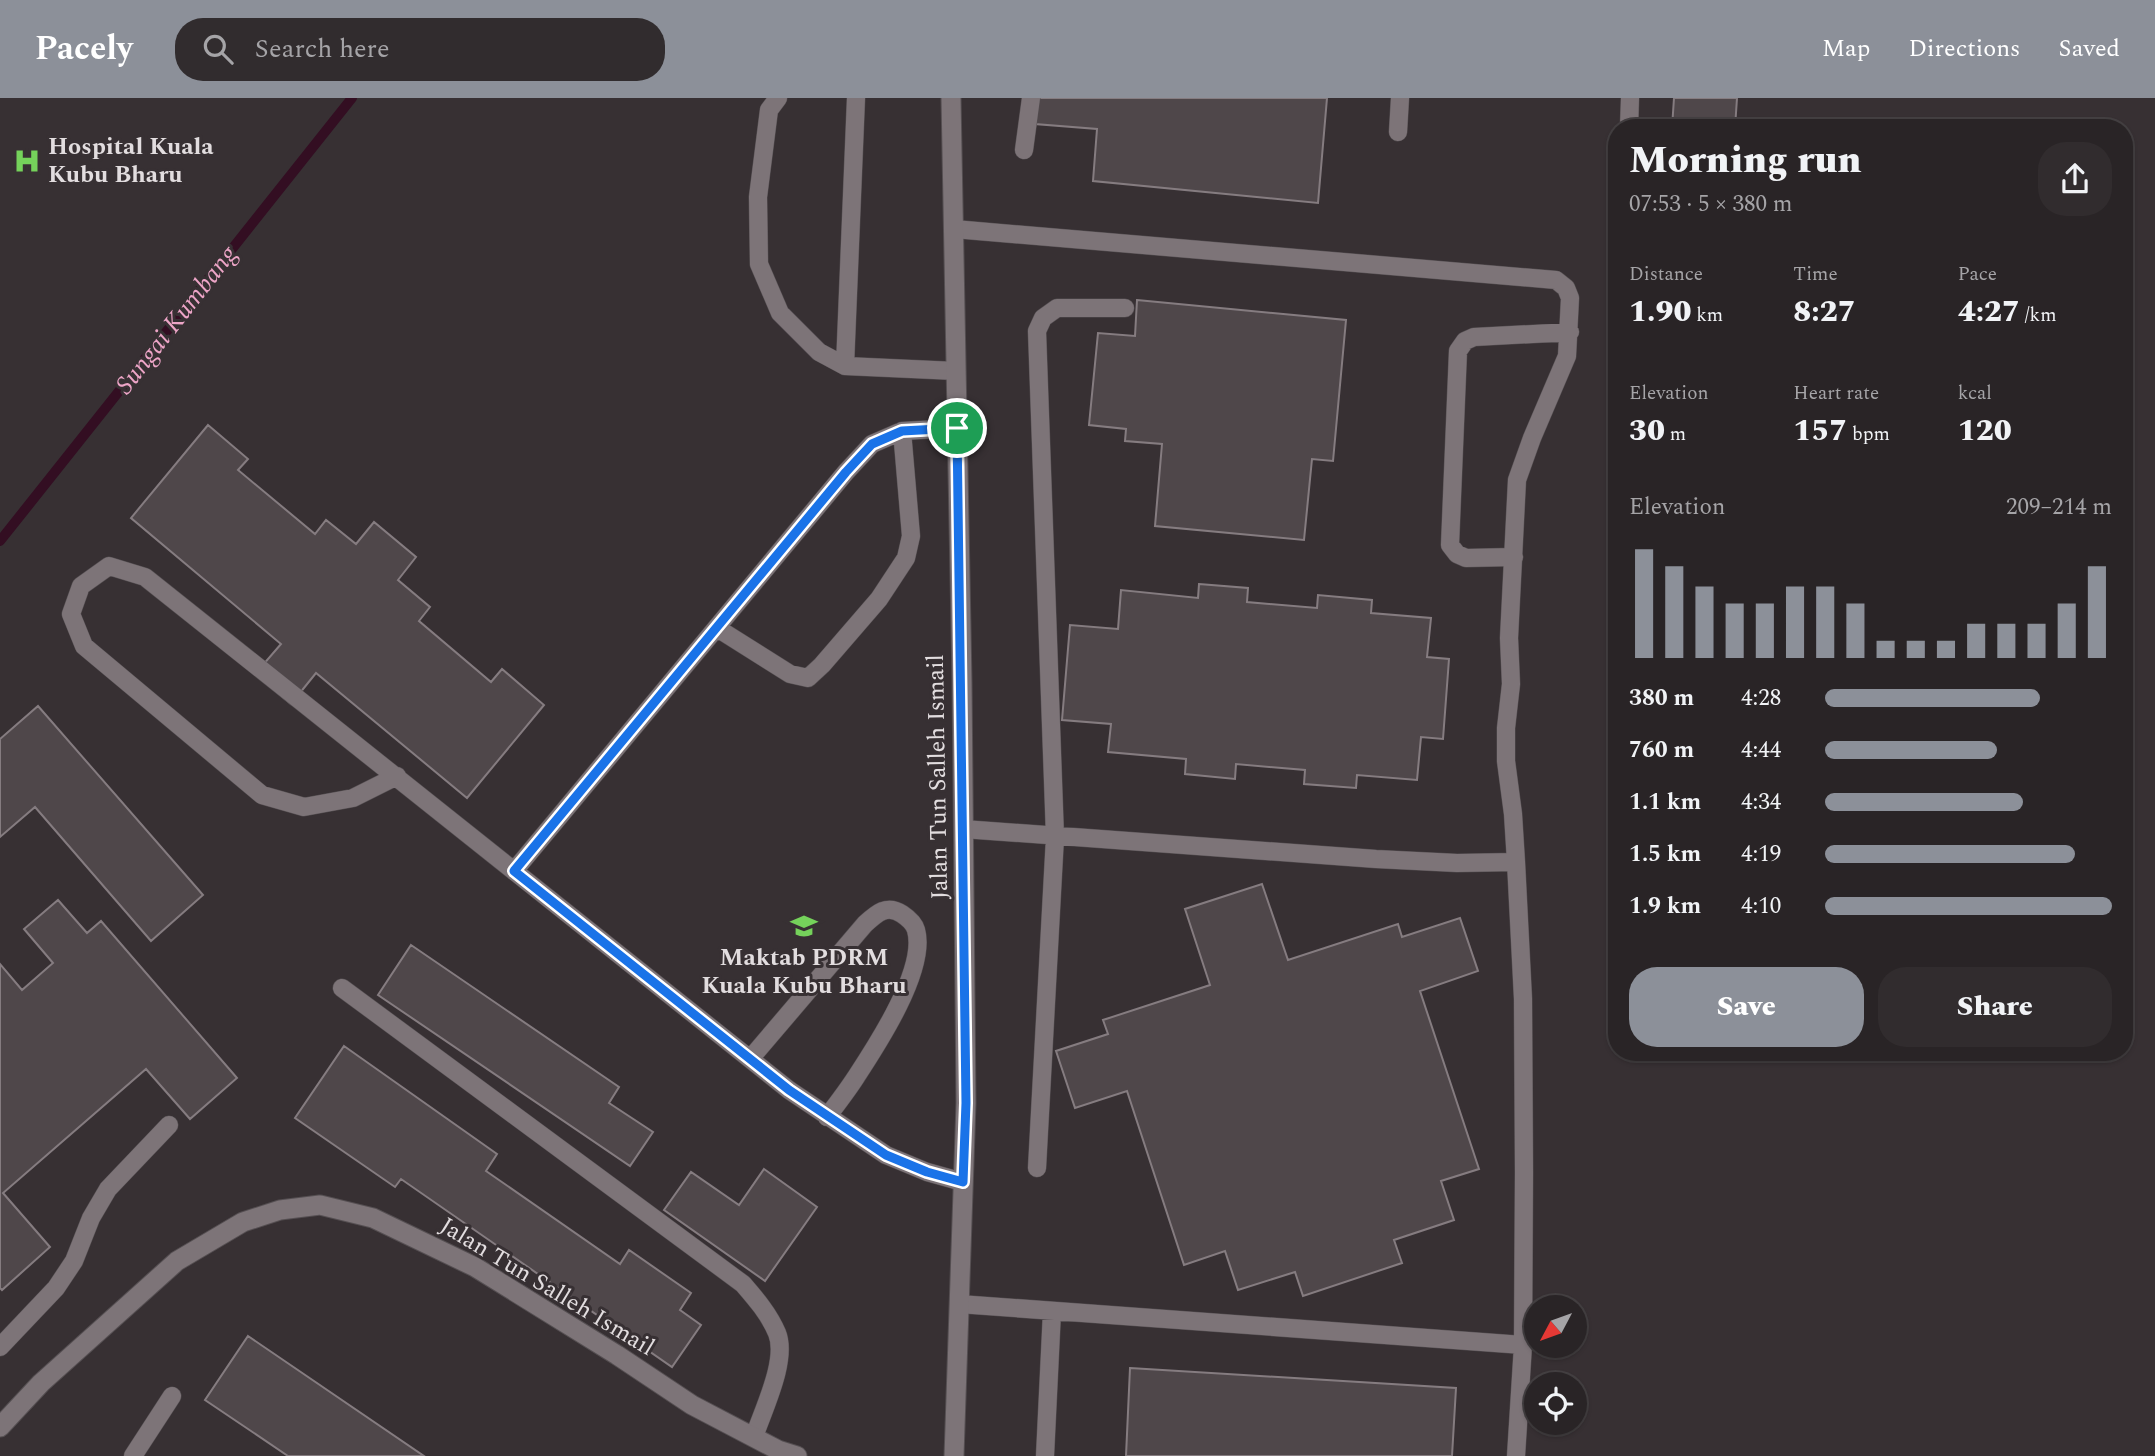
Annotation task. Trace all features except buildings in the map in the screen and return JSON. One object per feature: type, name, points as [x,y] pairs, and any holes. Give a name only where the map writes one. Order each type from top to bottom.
[{"type":"street","name":"Jalan Tun Salleh Ismail","points":[[951,98],[966,1089],[954,1456]]},
{"type":"street","name":"Jalan Tun Salleh Ismail","points":[[0,1427],[41,1383],[177,1261],[243,1222],[280,1210],[320,1205],[373,1218],[475,1267],[617,1354],[692,1405],[797,1456]]},
{"type":"lane","points":[[778,98],[769,110],[758,197],[759,264],[780,313],[819,352],[845,366],[956,371]]},
{"type":"lane","points":[[845,366],[856,98]]},
{"type":"lane","points":[[1024,150],[1031,98]]},
{"type":"lane","points":[[1398,132],[1400,98]]},
{"type":"lane","points":[[1629,119],[1630,98]]},
{"type":"lane","points":[[954,229],[1556,280],[1566,288],[1570,298],[1567,356],[1517,480],[1509,638],[1511,684],[1506,761],[1513,814],[1523,999],[1523,1345],[1516,1456]]},
{"type":"lane","points":[[1037,1168],[1055,837],[1037,331],[1043,318],[1057,308],[1125,308]]},
{"type":"lane","points":[[1514,557],[1466,558],[1457,554],[1450,545],[1458,351],[1465,341],[1474,337],[1570,332]]},
{"type":"lane","points":[[514,871],[872,444],[902,431],[957,428]]},
{"type":"lane","points":[[717,628],[790,674],[808,678],[822,665],[879,598],[906,558],[911,536],[902,431]]},
{"type":"lane","points":[[397,776],[353,798],[304,807],[262,795],[85,646],[71,614],[81,586],[110,566],[145,577],[397,776],[750,1059],[827,1117],[886,1155],[927,1172],[963,1182]]},
{"type":"lane","points":[[963,829],[1376,859],[1457,863],[1516,862]]},
{"type":"lane","points":[[750,1059],[865,924],[879,912],[889,909],[900,912],[913,923],[917,931],[917,954],[897,1012],[827,1117]]},
{"type":"lane","points":[[341,988],[743,1284],[763,1308],[778,1336],[779,1367],[754,1437]]},
{"type":"lane","points":[[0,1347],[56,1288],[74,1261],[91,1218],[108,1189],[169,1125]]},
{"type":"lane","points":[[959,1304],[1523,1345]]},
{"type":"lane","points":[[1045,1456],[1052,1311]]},
{"type":"lane","points":[[133,1456],[172,1396]]},
{"type":"waterway","name":"Sungai Kumbang","points":[[0,541],[352,98]]},
{"type":"place","name":"Hospital Kuala Kubu Bharu","points":[[27,161]]},
{"type":"place","name":"Maktab PDRM Kuala Kubu Bharu","points":[[804,926]]},
{"type":"route","points":[[957,428],[966,1103],[963,1182],[927,1172],[886,1155],[789,1090],[514,871],[872,444],[902,431],[957,428]]}]
